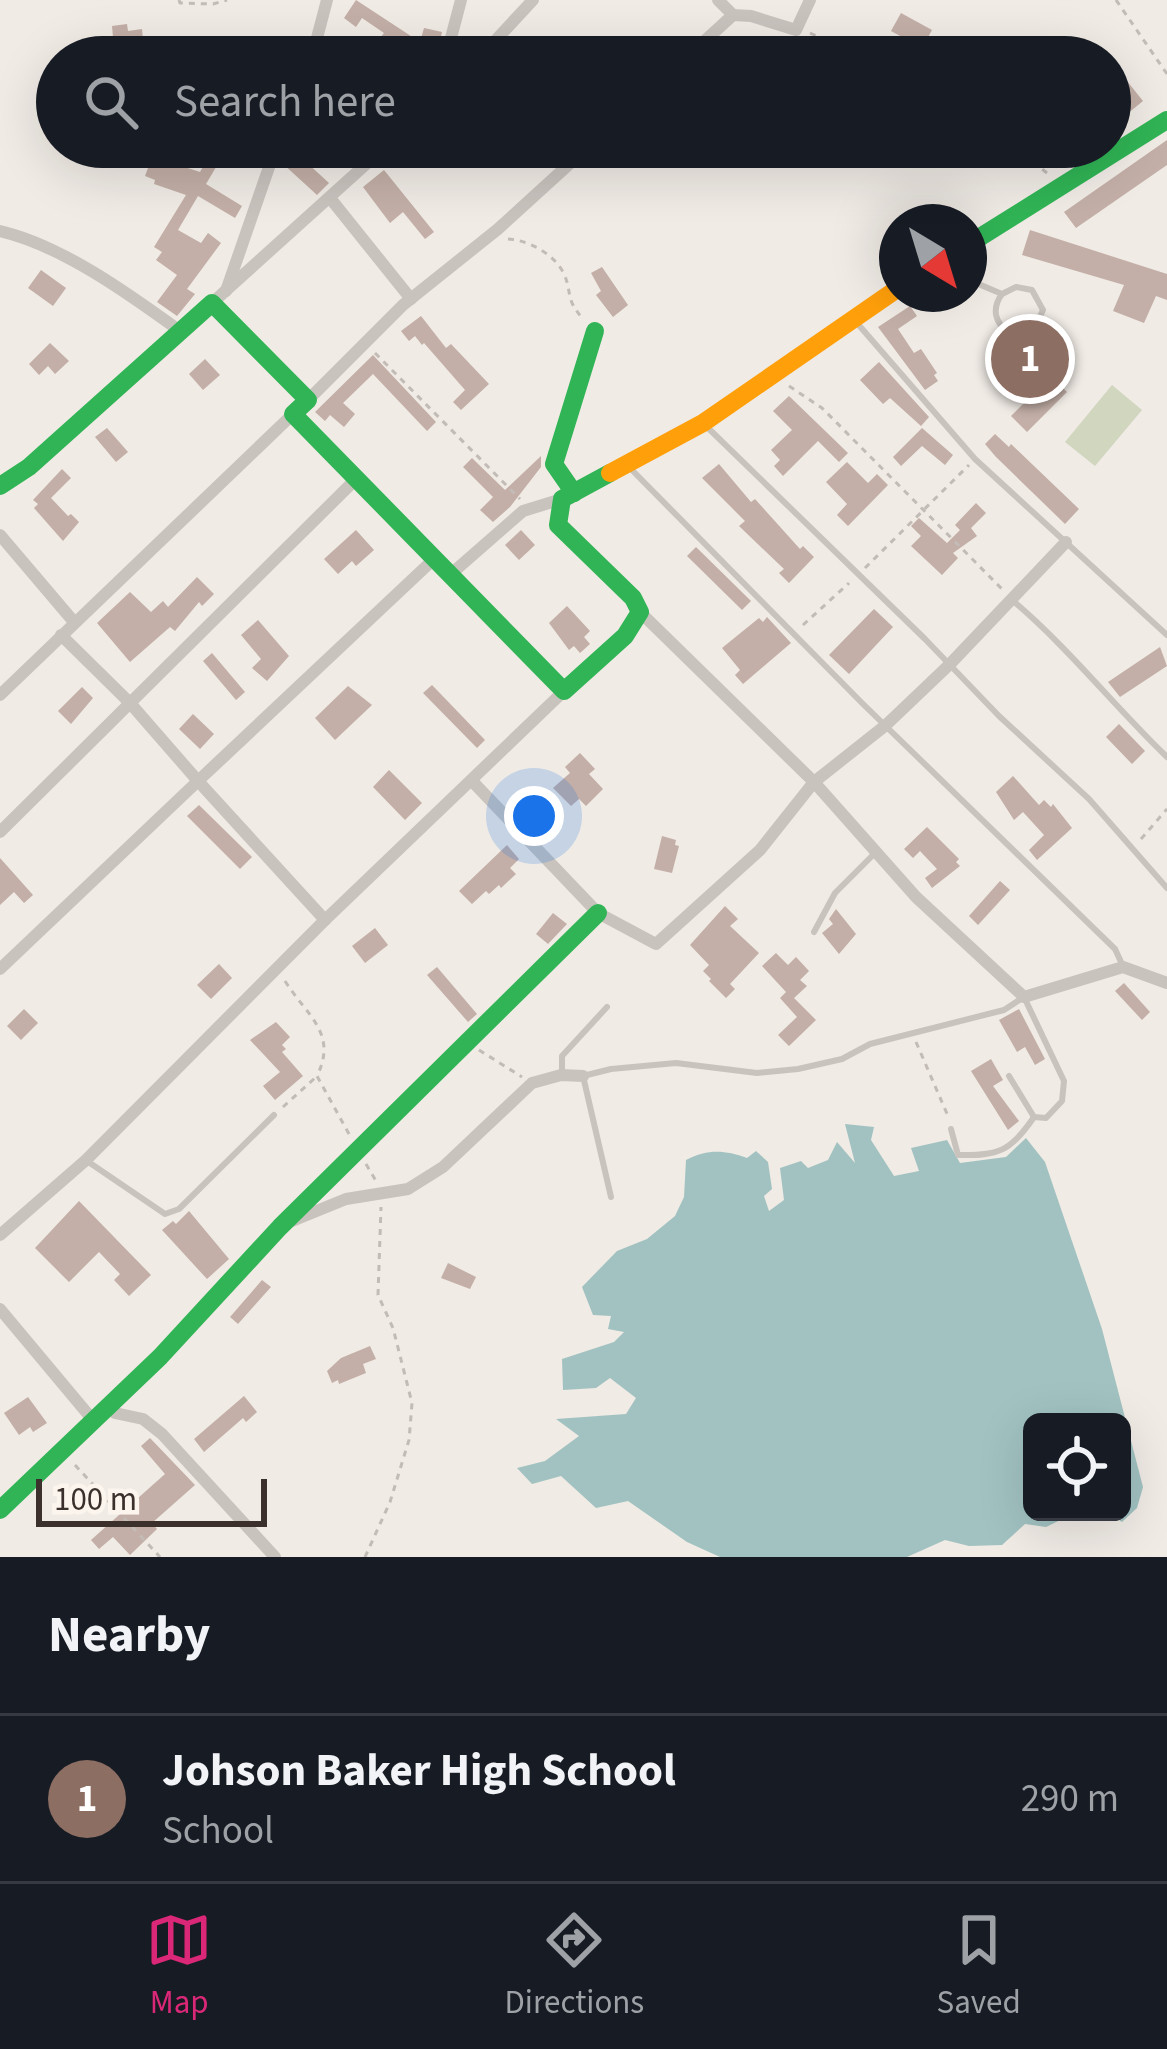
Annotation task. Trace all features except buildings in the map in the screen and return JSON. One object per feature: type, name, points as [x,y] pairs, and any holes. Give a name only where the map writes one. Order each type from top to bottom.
[{"type":"street","points":[[318,36],[327,0]]},
{"type":"street","points":[[452,36],[461,0]]},
{"type":"street","points":[[500,36],[533,0]]},
{"type":"street","points":[[718,0],[733,15],[796,30],[810,0]]},
{"type":"street","points":[[710,36],[733,15]]},
{"type":"street","points":[[1131,143],[1167,120]]},
{"type":"street","points":[[218,297],[268,168]]},
{"type":"street","points":[[0,486],[29,466],[363,168]]},
{"type":"street","points":[[0,695],[411,299],[565,168]]},
{"type":"street","points":[[987,233],[1091,168]]},
{"type":"street","points":[[330,198],[411,299]]},
{"type":"street","points":[[0,231],[38,243],[145,305],[180,331]]},
{"type":"street","points":[[218,297],[356,479],[564,692]]},
{"type":"street","points":[[451,574],[530,509],[568,496],[703,423],[879,301]]},
{"type":"street","points":[[568,496],[554,464],[595,332]]},
{"type":"street","points":[[0,832],[356,479]]},
{"type":"street","points":[[568,496],[556,515],[558,525],[814,782],[916,897],[1024,997],[1123,967],[1167,983]]},
{"type":"street","points":[[0,535],[74,622]]},
{"type":"street","points":[[472,781],[598,913],[656,944],[760,850],[814,782],[886,725],[950,664],[1066,542]]},
{"type":"street","points":[[0,969],[435,558]]},
{"type":"street","points":[[0,1235],[86,1160],[325,920],[625,636],[640,612]]},
{"type":"street","points":[[61,634],[130,703],[325,920]]},
{"type":"street","points":[[0,1510],[92,1418],[111,1406],[280,1227],[598,913]]},
{"type":"street","points":[[280,1227],[325,1205],[408,1189],[443,1167],[532,1084],[561,1075],[583,1076]]},
{"type":"street","points":[[0,1309],[92,1418]]},
{"type":"street","points":[[111,1406],[115,1413],[143,1419],[162,1434],[275,1557]]},
{"type":"lane","points":[[987,288],[1002,294],[1024,287],[1038,296],[1043,310],[1033,331],[1010,333],[998,323],[995,308],[1002,294]]},
{"type":"lane","points":[[853,318],[975,459],[1167,634]]},
{"type":"lane","points":[[703,423],[1089,799],[1167,888]]},
{"type":"lane","points":[[628,465],[1115,949],[1123,967]]},
{"type":"lane","points":[[1012,600],[1052,634],[1167,757]]},
{"type":"lane","points":[[814,932],[836,893],[878,850]]},
{"type":"lane","points":[[611,1196],[583,1076],[611,1069],[676,1063],[757,1073],[798,1070],[1004,1010],[1024,997],[1064,1081],[1062,1101],[1046,1118],[1034,1117]]},
{"type":"lane","points":[[561,1075],[562,1056],[607,1007]]},
{"type":"lane","points":[[1009,1076],[1034,1117]]},
{"type":"lane","points":[[86,1160],[165,1214],[179,1209],[274,1115]]},
{"type":"lane","points":[[951,1129],[958,1155],[989,1155],[1017,1142],[1034,1117]]},
{"type":"path","points":[[179,0],[213,4],[226,0]]},
{"type":"path","points":[[1116,0],[1167,74]]},
{"type":"path","points":[[796,30],[811,36]]},
{"type":"path","points":[[1039,168],[1061,187]]},
{"type":"path","points":[[498,229],[511,242],[519,238],[549,255],[566,276],[567,300],[595,332]]},
{"type":"path","points":[[365,343],[530,509]]},
{"type":"path","points":[[776,374],[822,408],[1012,600]]},
{"type":"path","points":[[794,634],[975,459]]},
{"type":"path","points":[[1132,850],[1167,809]]},
{"type":"path","points":[[274,1115],[317,1076],[326,1057],[326,1039],[285,983],[279,966]]},
{"type":"path","points":[[913,1033],[942,1096],[951,1129]]},
{"type":"path","points":[[467,1043],[532,1084]]},
{"type":"path","points":[[317,1076],[382,1194],[379,1295],[393,1328],[412,1403],[409,1440],[390,1502],[365,1557]]},
{"type":"path","points":[[62,1450],[160,1557]]},
{"type":"green space","points":[[1112,385],[1142,410],[1095,466],[1065,442]]},
{"type":"water","points":[[845,1124],[874,1127],[871,1140],[894,1176],[919,1171],[911,1148],[947,1140],[960,1163],[1006,1157],[1026,1138],[1045,1162],[1102,1329],[1124,1413],[1023,1413],[1023,1521],[1058,1521],[1046,1527],[1025,1524],[1002,1545],[969,1546],[945,1540],[907,1557],[720,1557],[687,1542],[628,1501],[596,1508],[561,1476],[532,1484],[517,1468],[545,1461],[579,1436],[556,1419],[626,1414],[636,1398],[610,1378],[596,1388],[563,1390],[562,1359],[614,1342],[624,1332],[608,1329],[611,1316],[593,1315],[582,1287],[617,1251],[647,1239],[675,1216],[684,1197],[686,1160],[716,1152],[747,1158],[756,1151],[768,1162],[772,1189],[764,1196],[769,1211],[784,1200],[780,1168],[801,1161],[808,1168],[828,1160],[837,1142],[855,1163]]},
{"type":"water","points":[[1131,1441],[1143,1487],[1131,1514]]},
{"type":"traffic: fast","points":[[1131,143],[1167,120]]},
{"type":"traffic: fast","points":[[987,233],[1090,168]]},
{"type":"traffic: fast","points":[[0,486],[29,467],[212,303],[308,400],[293,414],[564,691],[625,636],[640,612],[633,598],[558,525],[562,499],[610,473]]},
{"type":"traffic: fast","points":[[574,493],[554,464],[595,331]]},
{"type":"traffic: fast","points":[[0,1510],[160,1357],[280,1227],[598,913]]},
{"type":"traffic: slow","points":[[610,473],[703,423],[879,301]]},
{"type":"place","name":"Johson Baker High School","points":[[1030,359]]}]
